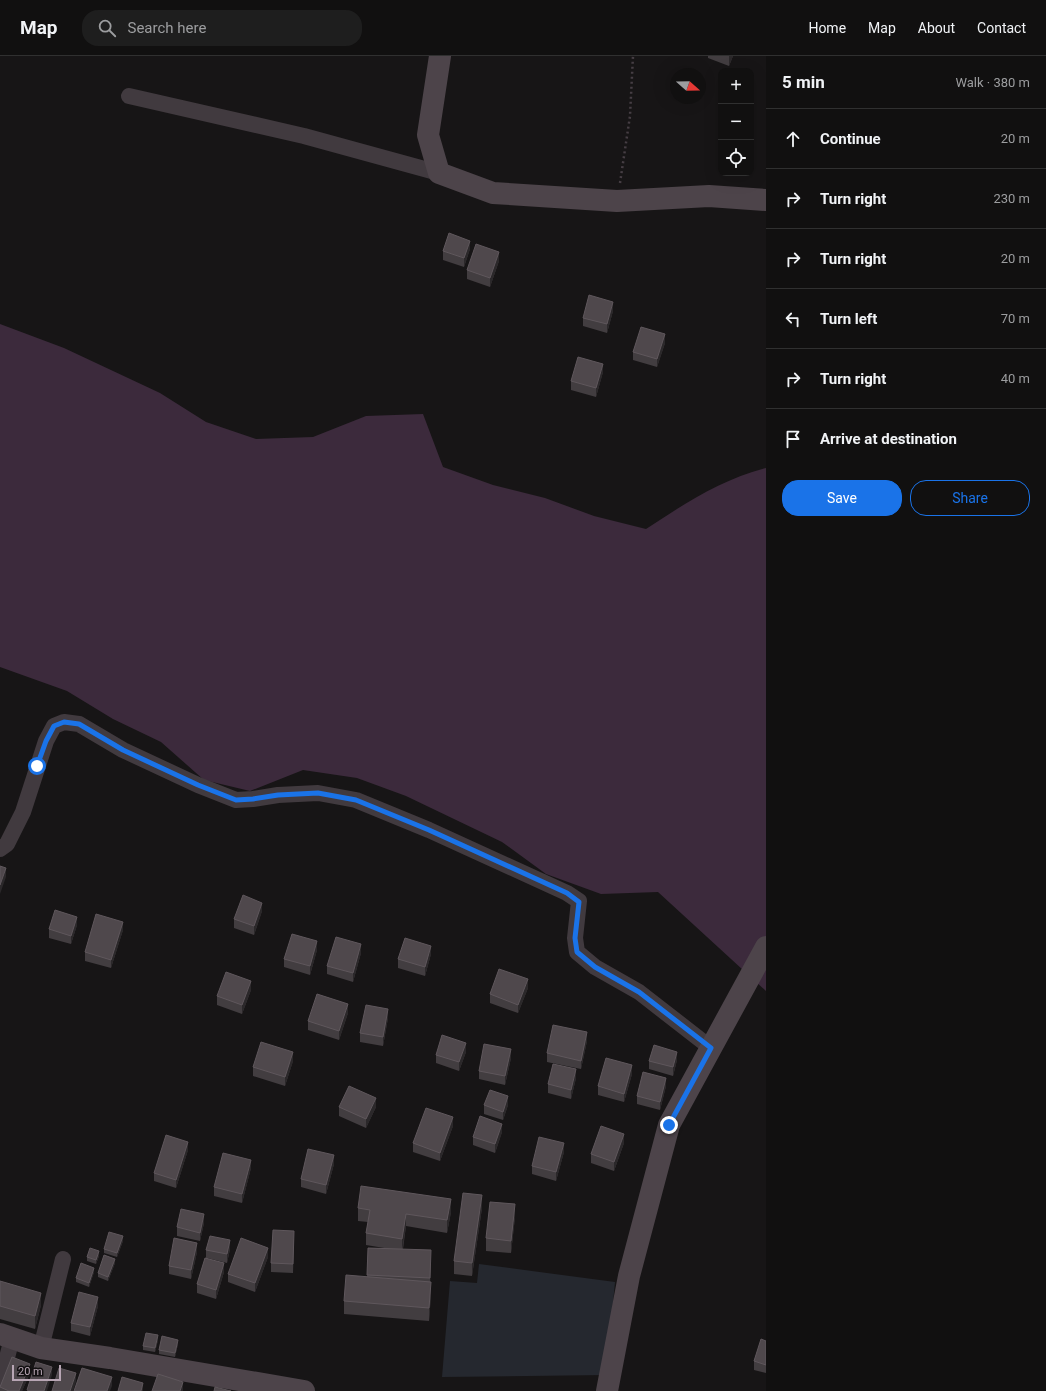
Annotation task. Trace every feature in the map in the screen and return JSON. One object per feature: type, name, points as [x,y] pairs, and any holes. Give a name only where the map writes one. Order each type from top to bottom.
[{"type":"main road","points":[[440,56],[428,135],[439,173],[493,193],[617,201],[709,196],[766,200]]},
{"type":"main road","points":[[607,1391],[629,1276],[669,1125],[766,947]]},
{"type":"main road","points":[[6,1336],[42,1348],[304,1391]]},
{"type":"street","points":[[129,96],[304,136],[439,173]]},
{"type":"street","points":[[0,849],[7,844],[23,812],[46,741],[54,726],[64,722],[79,724],[123,750],[198,785],[236,800],[278,795],[318,793],[356,800],[429,830],[567,893],[579,902],[575,938],[577,952],[595,967],[639,992],[711,1048]]},
{"type":"street","points":[[42,1348],[63,1259]]},
{"type":"street","points":[[0,1385],[6,1336]]},
{"type":"path","points":[[617,201],[630,116],[633,56]]},
{"type":"shaded area","points":[[0,324],[64,348],[160,393],[206,422],[256,439],[313,437],[366,416],[423,414],[443,467],[493,485],[545,498],[594,516],[646,529],[704,493],[734,479],[766,468],[766,991],[658,892],[601,894],[546,874],[502,842],[406,796],[357,778],[303,770],[250,791],[204,780],[161,742],[113,719],[67,691],[0,667]]},
{"type":"shaded area","points":[[479,1264],[615,1282],[606,1375],[442,1377],[450,1281],[477,1283]]},
{"type":"building","points":[[449,233],[470,241],[464,258],[443,251]]},
{"type":"building","points":[[476,244],[499,252],[490,278],[467,270]]},
{"type":"building","points":[[589,295],[613,302],[607,324],[583,318]]},
{"type":"building","points":[[641,327],[665,334],[657,359],[633,352]]},
{"type":"building","points":[[578,357],[603,364],[596,388],[571,381]]},
{"type":"building","points":[[0,866],[6,868],[0,885]]},
{"type":"building","points":[[243,895],[262,903],[254,926],[234,919]]},
{"type":"building","points":[[55,910],[77,917],[71,936],[49,929]]},
{"type":"building","points":[[96,914],[123,922],[111,960],[85,952]]},
{"type":"building","points":[[292,934],[317,941],[310,966],[284,959]]},
{"type":"building","points":[[336,937],[361,944],[353,973],[327,966]]},
{"type":"building","points":[[405,938],[431,946],[425,967],[398,959]]},
{"type":"building","points":[[499,969],[528,979],[518,1005],[490,994]]},
{"type":"building","points":[[226,972],[251,981],[242,1005],[217,996]]},
{"type":"building","points":[[317,994],[348,1004],[339,1031],[308,1021]]},
{"type":"building","points":[[366,1005],[388,1009],[383,1037],[360,1033]]},
{"type":"building","points":[[553,1025],[587,1032],[581,1061],[547,1053]]},
{"type":"building","points":[[442,1035],[466,1043],[459,1062],[436,1055]]},
{"type":"building","points":[[261,1042],[293,1052],[285,1077],[253,1067]]},
{"type":"building","points":[[484,1044],[511,1049],[505,1076],[479,1071]]},
{"type":"building","points":[[654,1045],[677,1052],[673,1067],[649,1061]]},
{"type":"building","points":[[606,1058],[632,1065],[624,1094],[598,1086]]},
{"type":"building","points":[[553,1064],[576,1069],[571,1090],[548,1084]]},
{"type":"building","points":[[643,1072],[666,1078],[660,1102],[637,1096]]},
{"type":"building","points":[[349,1086],[376,1098],[366,1119],[339,1107]]},
{"type":"building","points":[[490,1090],[508,1096],[503,1112],[484,1105]]},
{"type":"building","points":[[426,1108],[453,1117],[440,1153],[413,1143]]},
{"type":"building","points":[[480,1116],[502,1124],[495,1144],[473,1137]]},
{"type":"building","points":[[601,1126],[624,1134],[614,1162],[591,1154]]},
{"type":"building","points":[[166,1135],[188,1142],[176,1180],[154,1173]]},
{"type":"building","points":[[539,1137],[564,1143],[556,1172],[532,1166]]},
{"type":"building","points":[[308,1149],[334,1155],[326,1185],[301,1179]]},
{"type":"building","points":[[223,1153],[251,1160],[242,1194],[214,1187]]},
{"type":"building","points":[[361,1186],[451,1199],[447,1220],[406,1214],[402,1239],[366,1233],[370,1210],[358,1208]]},
{"type":"building","points":[[463,1193],[482,1195],[472,1263],[454,1261]]},
{"type":"building","points":[[490,1202],[515,1204],[511,1241],[486,1238]]},
{"type":"building","points":[[181,1209],[204,1214],[200,1233],[177,1227]]},
{"type":"building","points":[[273,1230],[294,1231],[293,1264],[271,1263]]},
{"type":"building","points":[[109,1232],[123,1236],[117,1253],[104,1249]]},
{"type":"building","points":[[210,1236],[230,1240],[227,1254],[206,1250]]},
{"type":"building","points":[[174,1238],[197,1243],[191,1270],[169,1266]]},
{"type":"building","points":[[241,1238],[268,1248],[255,1283],[228,1274]]},
{"type":"building","points":[[90,1248],[99,1251],[96,1260],[87,1257]]},
{"type":"building","points":[[368,1248],[431,1250],[430,1278],[367,1275]]},
{"type":"building","points":[[104,1255],[115,1259],[108,1277],[98,1273]]},
{"type":"building","points":[[205,1258],[224,1263],[216,1290],[197,1284]]},
{"type":"building","points":[[81,1263],[94,1268],[89,1283],[76,1278]]},
{"type":"building","points":[[346,1275],[431,1282],[429,1308],[344,1301]]},
{"type":"building","points":[[0,1281],[41,1293],[35,1316],[0,1306]]},
{"type":"building","points":[[79,1292],[98,1297],[90,1327],[71,1323]]},
{"type":"building","points":[[146,1333],[158,1335],[155,1348],[143,1346]]},
{"type":"building","points":[[162,1336],[178,1340],[175,1353],[159,1350]]},
{"type":"building","points":[[761,1339],[766,1341],[766,1365],[754,1361]]},
{"type":"building","points":[[12,1357],[30,1364],[19,1391],[9,1391],[0,1387]]},
{"type":"building","points":[[36,1362],[52,1367],[44,1391],[27,1390]]},
{"type":"building","points":[[59,1368],[76,1373],[70,1391],[52,1391]]},
{"type":"building","points":[[82,1368],[112,1377],[107,1391],[74,1391]]},
{"type":"building","points":[[158,1374],[183,1382],[180,1391],[152,1391]]},
{"type":"building","points":[[122,1377],[143,1383],[141,1391],[118,1391]]},
{"type":"building","points":[[215,1387],[231,1391],[214,1391]]},
{"type":"route","points":[[37,766],[46,741],[54,726],[64,722],[79,724],[123,750],[198,785],[236,800],[278,795],[318,793],[356,800],[429,830],[567,893],[579,902],[579,916],[575,938],[577,952],[595,967],[639,992],[711,1048],[669,1125]]}]
